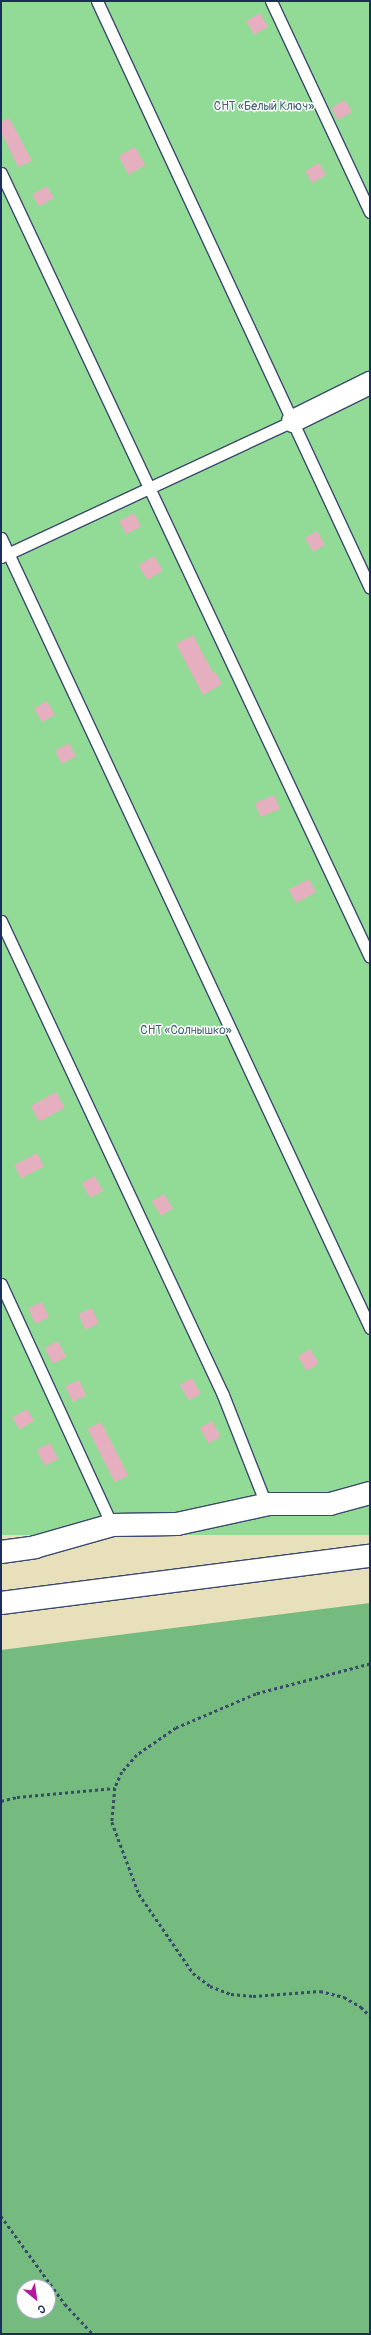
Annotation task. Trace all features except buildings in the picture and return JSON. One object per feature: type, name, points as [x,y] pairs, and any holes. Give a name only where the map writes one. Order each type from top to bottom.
[{"type":"street","points":[[293,421],[370,383]]},
{"type":"street","points":[[1,1552],[35,1547],[112,1525],[177,1524],[266,1504],[330,1504],[370,1493]]},
{"type":"street","points":[[1,1603],[370,1556]]},
{"type":"lane","points":[[97,1],[370,588]]},
{"type":"lane","points":[[271,1],[370,212]]},
{"type":"lane","points":[[1,173],[370,957]]},
{"type":"lane","points":[[5,556],[293,421]]},
{"type":"lane","points":[[1,538],[5,556],[370,1328]]},
{"type":"lane","points":[[1,921],[223,1395],[266,1504]]},
{"type":"lane","points":[[1,1284],[112,1525]]},
{"type":"path","points":[[370,1664],[256,1694],[176,1728],[137,1755],[122,1772],[115,1788],[112,1822],[139,1894],[193,1973],[210,1986],[231,1994],[253,1996],[320,1991],[344,1997],[361,2007],[370,2016]]},
{"type":"path","points":[[1,1801],[17,1797],[115,1788]]},
{"type":"path","points":[[1,2216],[66,2304],[94,2334]]},
{"type":"green space","name":"СНТ «Солнышко»","points":[[1,1],[370,1],[370,1535],[1,1535]]},
{"type":"green space","points":[[370,1603],[370,2334],[1,2334],[1,1650]]},
{"type":"park label","name":"СНТ «Белый Ключ»","points":[[264,107]]}]
